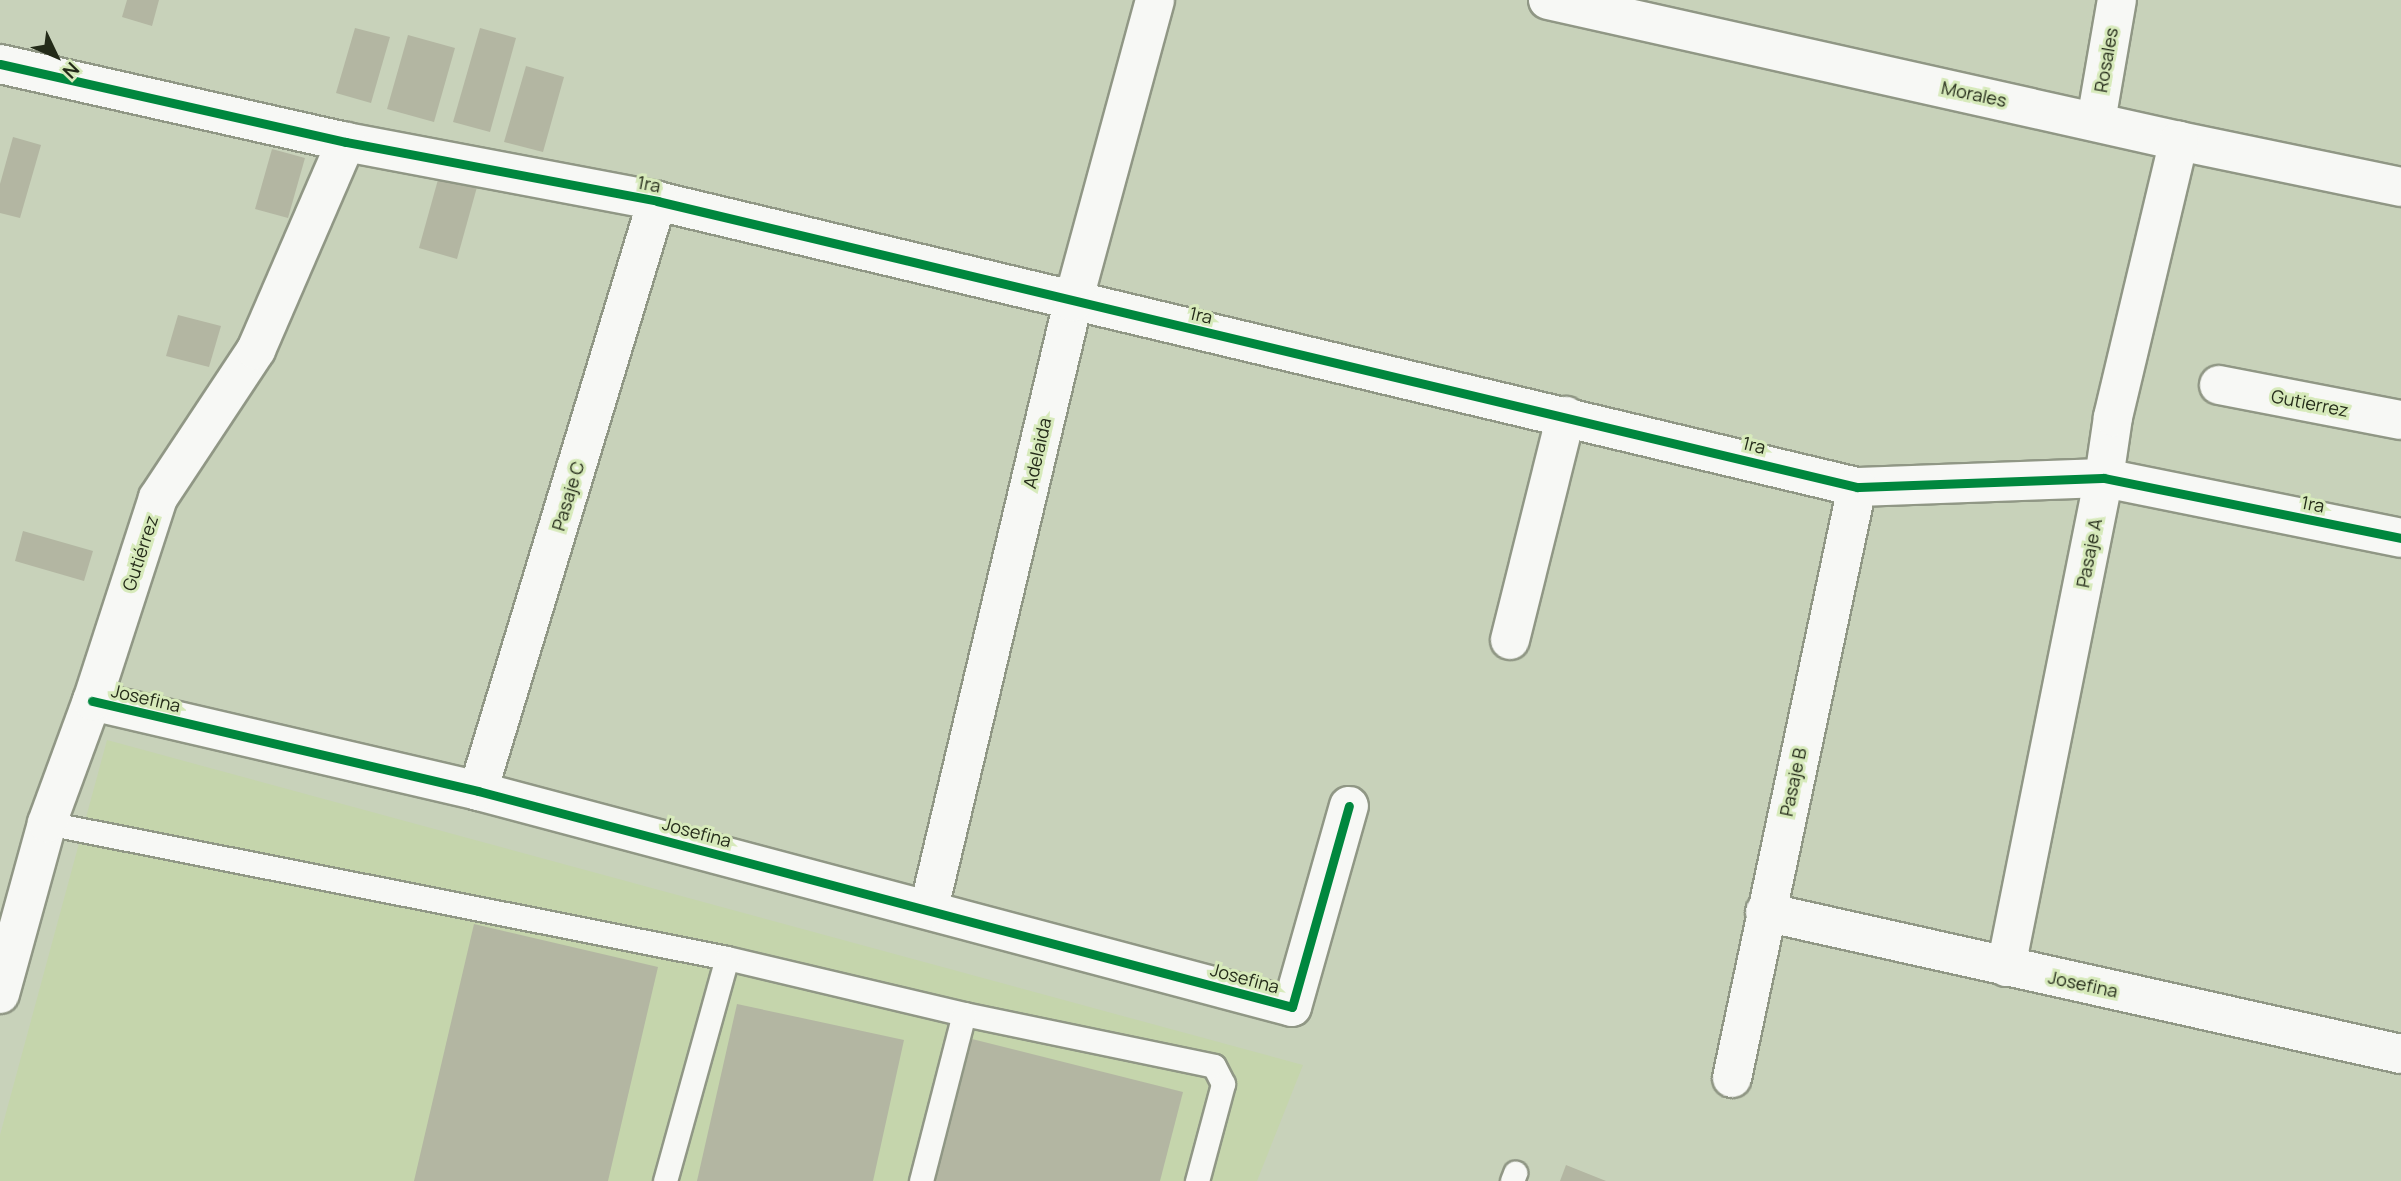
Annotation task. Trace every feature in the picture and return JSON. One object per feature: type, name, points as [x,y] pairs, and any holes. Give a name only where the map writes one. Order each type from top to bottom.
[{"type":"street","name":"Adelaida","points":[[929,908],[1073,302],[1155,0]]},
{"type":"street","name":"Morales","points":[[1548,0],[2179,141],[2401,187]]},
{"type":"street","name":"Rosales","points":[[2096,121],[2117,0]]},
{"type":"street","name":"1ra","points":[[0,64],[346,142],[657,201],[1857,487],[2104,478],[2401,538]]},
{"type":"street","name":"Pasaje A","points":[[2006,967],[2104,478],[2113,417],[2179,141]]},
{"type":"street","name":"Gutiérrez","points":[[0,994],[47,823],[92,701],[158,498],[256,350],[346,142]]},
{"type":"street","name":"Pasaje C","points":[[478,791],[657,201]]},
{"type":"street","name":"Gutierrez","points":[[2219,385],[2401,420]]},
{"type":"street","points":[[1510,640],[1566,416]]},
{"type":"street","name":"Pasaje B","points":[[1732,1078],[1857,487]]},
{"type":"street","name":"Josefina","points":[[92,701],[478,791],[929,908],[1292,1007],[1349,806]]},
{"type":"street","name":"Josefina","points":[[1765,912],[2401,1054]]},
{"type":"lane","points":[[47,823],[727,958],[964,1014],[1214,1066],[1223,1084],[1197,1181]]},
{"type":"lane","points":[[666,1181],[727,958]]},
{"type":"lane","points":[[921,1181],[964,1014]]},
{"type":"shaded area","points":[[107,740],[1303,1065],[1257,1181],[0,1181],[0,1135]]},
{"type":"building","points":[[127,0],[159,0],[152,26],[122,17]]},
{"type":"building","points":[[355,28],[390,37],[371,103],[336,93]]},
{"type":"building","points":[[480,28],[516,38],[490,132],[453,122]]},
{"type":"building","points":[[408,35],[455,48],[434,122],[387,109]]},
{"type":"building","points":[[526,66],[564,77],[543,152],[504,142]]},
{"type":"building","points":[[13,137],[41,145],[20,218],[0,213],[0,184]]},
{"type":"building","points":[[272,149],[305,158],[288,218],[255,209]]},
{"type":"building","points":[[439,176],[477,187],[457,259],[419,248]]},
{"type":"building","points":[[178,315],[221,326],[209,367],[166,356]]},
{"type":"building","points":[[23,531],[93,551],[84,581],[15,561]]},
{"type":"building","points":[[474,924],[658,967],[608,1181],[414,1181]]},
{"type":"building","points":[[737,1004],[904,1040],[873,1181],[697,1181]]},
{"type":"building","points":[[972,1039],[1183,1092],[1160,1181],[935,1181]]},
{"type":"building","points":[[1566,1165],[1606,1181],[1560,1181]]},
{"type":"cycle path","points":[[0,64],[346,142],[657,201],[1857,487],[2104,478],[2401,538]]},
{"type":"cycle path","points":[[92,701],[478,791],[1292,1007],[1349,806]]}]
